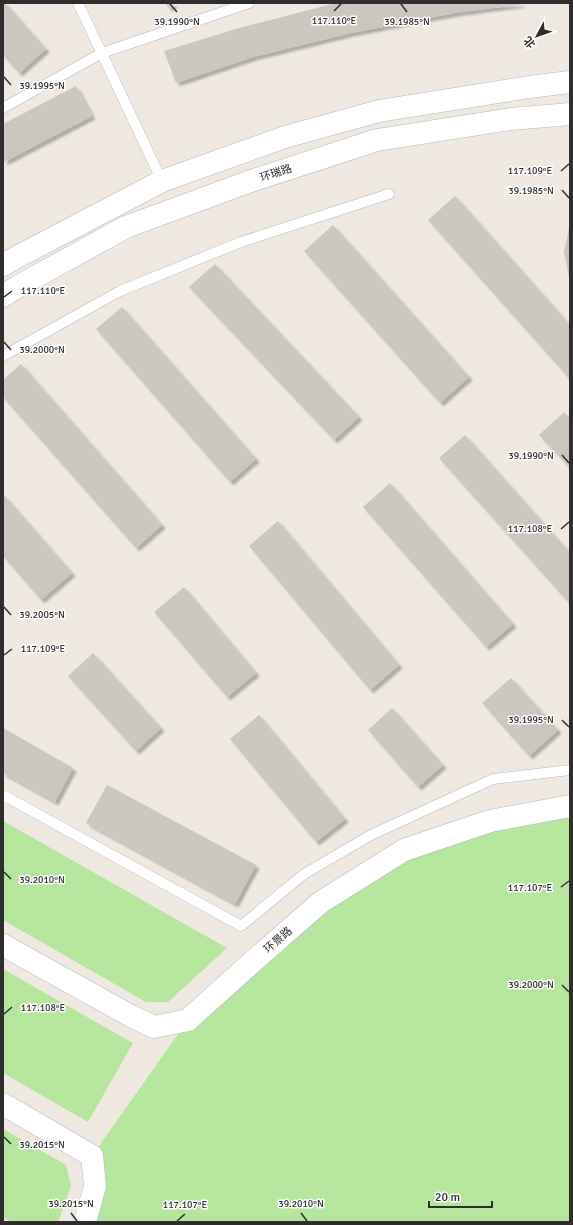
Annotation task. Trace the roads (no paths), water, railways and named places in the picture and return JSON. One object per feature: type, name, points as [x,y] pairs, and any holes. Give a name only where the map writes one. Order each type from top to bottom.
[{"type":"main road","points":[[3,265],[162,181],[285,137],[379,111],[529,87],[570,82]]},
{"type":"main road","name":"环瑞路","points":[[3,296],[126,227],[248,182],[376,140],[511,119],[570,114]]},
{"type":"main road","name":"环景路","points":[[3,945],[131,1016],[154,1027],[188,1020],[322,902],[404,850],[490,821],[570,806]]},
{"type":"main road","points":[[3,1104],[92,1156],[95,1186],[85,1222]]},
{"type":"lane","points":[[78,3],[162,181]]},
{"type":"lane","points":[[3,108],[102,53],[249,3]]},
{"type":"lane","points":[[3,356],[120,291],[241,242],[389,194]]},
{"type":"lane","points":[[3,795],[241,926],[304,874],[378,832],[493,779],[570,770]]}]
